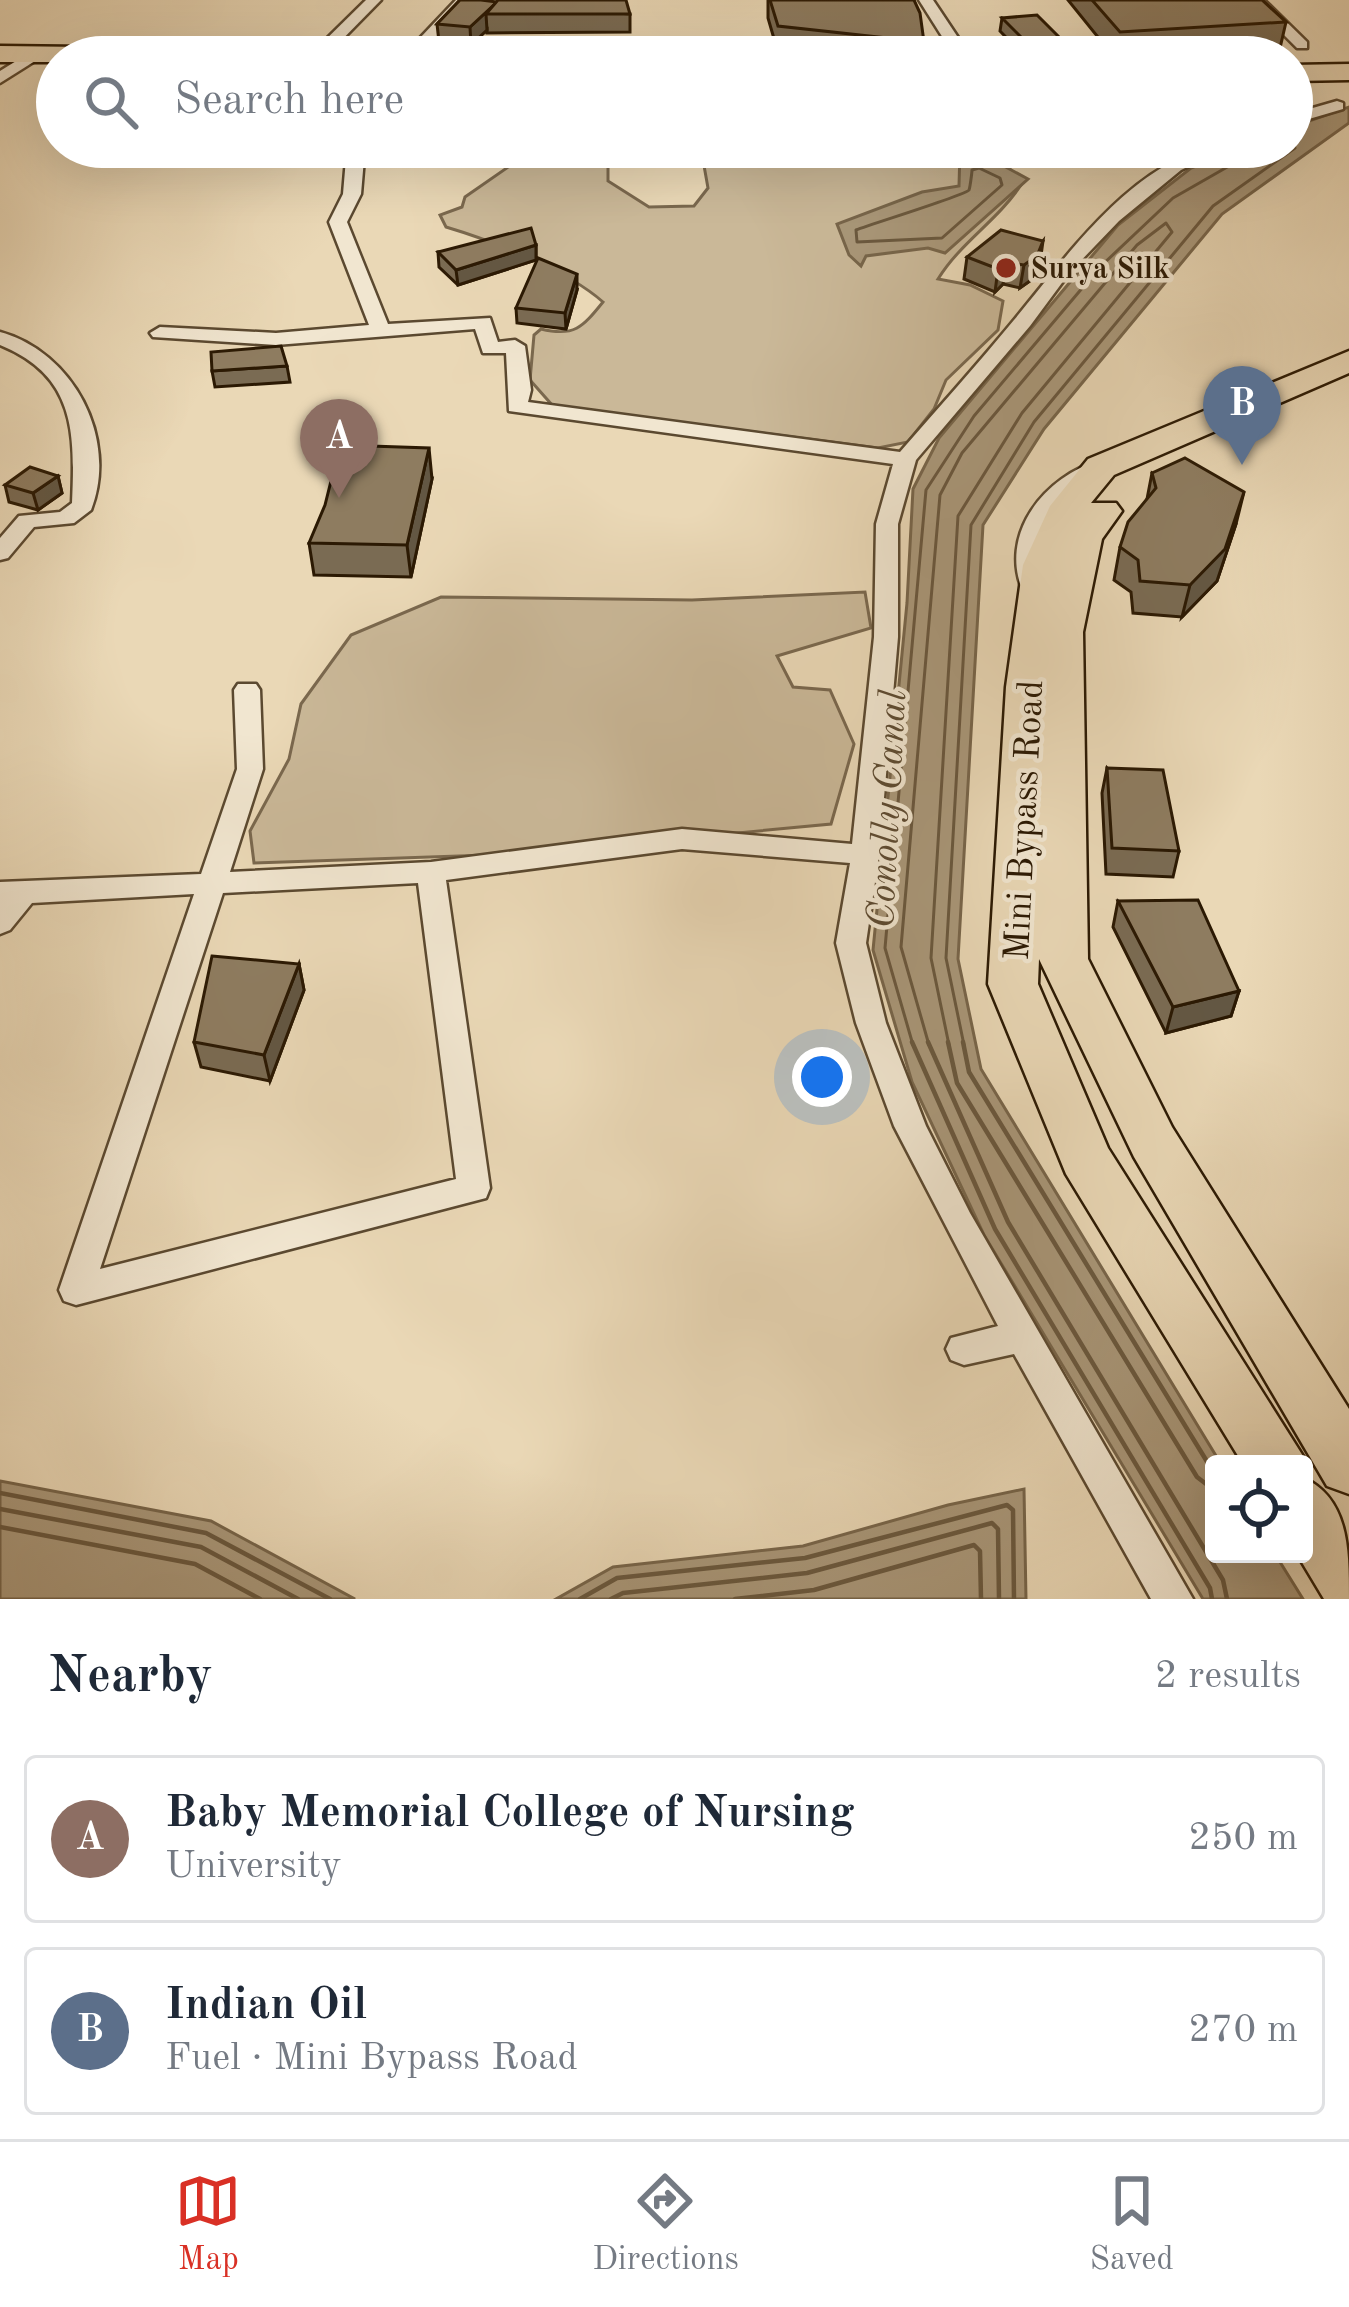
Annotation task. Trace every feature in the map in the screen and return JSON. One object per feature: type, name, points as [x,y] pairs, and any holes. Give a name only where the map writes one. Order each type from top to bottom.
[{"type":"main road","points":[[1313,80],[1346,90]]},
{"type":"main road","points":[[1313,86],[1346,90]]},
{"type":"main road","points":[[1313,93],[1346,90]]},
{"type":"main road","name":"Mini Bypass Road","points":[[1349,361],[1190,437],[1134,472],[1083,539],[1063,632],[1064,958],[1153,1142],[1349,1465]]},
{"type":"main road","name":"Mini Bypass Road","points":[[1270,1455],[1085,1158],[1013,984],[1027,687],[1042,565],[1069,506],[1101,467],[1349,377]]},
{"type":"main road","points":[[1313,1522],[1349,1580]]},
{"type":"street","points":[[337,36],[374,0]]},
{"type":"street","points":[[430,36],[464,0]]},
{"type":"street","points":[[926,0],[949,36]]},
{"type":"street","points":[[1256,0],[1293,36]]},
{"type":"street","points":[[0,78],[9,59]]},
{"type":"street","points":[[1313,108],[1346,90]]},
{"type":"street","points":[[354,168],[352,194],[338,222],[381,330]]},
{"type":"street","points":[[1173,168],[1113,217],[1064,268],[904,458],[887,524],[886,637],[865,855],[851,943],[871,1023],[910,1126],[958,1223],[1173,1599]]},
{"type":"street","points":[[160,333],[276,339],[483,322],[490,349],[514,346],[521,390],[516,407],[904,458]]},
{"type":"street","points":[[0,338],[24,344],[69,391],[84,428],[83,505],[66,518],[27,521],[0,553]]},
{"type":"street","points":[[247,691],[250,769],[76,1290],[474,1188],[431,872]]},
{"type":"street","points":[[0,923],[12,892],[431,872],[682,839],[865,855]]},
{"type":"street","points":[[964,1349],[1022,1336]]},
{"type":"shaded area","points":[[507,168],[608,168],[608,181],[649,207],[694,206],[708,188],[704,168],[1009,168],[1021,185],[938,279],[970,285],[1003,301],[998,330],[946,380],[934,409],[908,442],[878,448],[553,406],[530,380],[534,335],[541,329],[576,328],[603,302],[550,268],[446,227],[440,215],[462,207],[465,197]]},
{"type":"shaded area","points":[[865,592],[871,628],[777,656],[793,687],[830,690],[854,744],[831,824],[517,854],[254,863],[250,831],[289,759],[301,704],[351,635],[441,597],[692,600]]},
{"type":"water","name":"Conolly Canal","points":[[1349,107],[1349,123],[1313,149],[1313,120]]},
{"type":"water","points":[[960,168],[1008,168],[1028,179],[945,253],[928,248],[866,256],[861,266],[849,255],[837,224],[922,192],[959,186]]},
{"type":"water","name":"Conolly Canal","points":[[1191,168],[1286,168],[1222,214],[1044,429],[983,525],[958,959],[981,1069],[1216,1455],[1205,1455],[1205,1563],[1281,1563],[1303,1599],[1203,1599],[984,1235],[912,1082],[873,950],[907,603],[913,489],[939,438],[1118,225]]},
{"type":"water","points":[[0,1481],[211,1521],[355,1599],[0,1599]]},
{"type":"water","points":[[1024,1489],[1026,1599],[556,1599],[613,1567],[803,1546]]},
{"type":"building","points":[[460,0],[497,2],[470,27],[437,24]]},
{"type":"building","points":[[498,0],[626,0],[630,14],[486,14]]},
{"type":"building","points":[[770,0],[914,0],[923,36],[869,36],[778,26]]},
{"type":"building","points":[[1092,0],[1262,0],[1286,22],[1120,32]]},
{"type":"building","points":[[1037,15],[1058,36],[1020,36],[1002,18]]},
{"type":"building","points":[[531,228],[536,245],[456,270],[438,252]]},
{"type":"building","points":[[1001,230],[1043,241],[1037,256],[1024,265],[1006,262],[998,269],[967,257]]},
{"type":"building","points":[[538,258],[577,274],[565,313],[516,308]]},
{"type":"building","points":[[281,346],[287,366],[212,371],[211,352]]},
{"type":"building","points":[[340,445],[429,448],[407,545],[309,543],[325,505]]},
{"type":"building","points":[[1185,458],[1244,492],[1225,549],[1190,585],[1140,581],[1138,560],[1120,547],[1128,522],[1156,488],[1152,473]]},
{"type":"building","points":[[30,467],[58,476],[33,493],[5,485]]},
{"type":"building","points":[[1107,768],[1163,770],[1179,851],[1112,848]]},
{"type":"building","points":[[1198,900],[1239,991],[1173,1007],[1118,901]]},
{"type":"building","points":[[212,956],[299,964],[264,1055],[194,1042]]},
{"type":"place","name":"Surya Silk","points":[[1006,268]]},
{"type":"place","name":"Indian Oil","points":[[1242,465]]},
{"type":"place","name":"Baby Memorial College of Nursing","points":[[339,498]]}]
